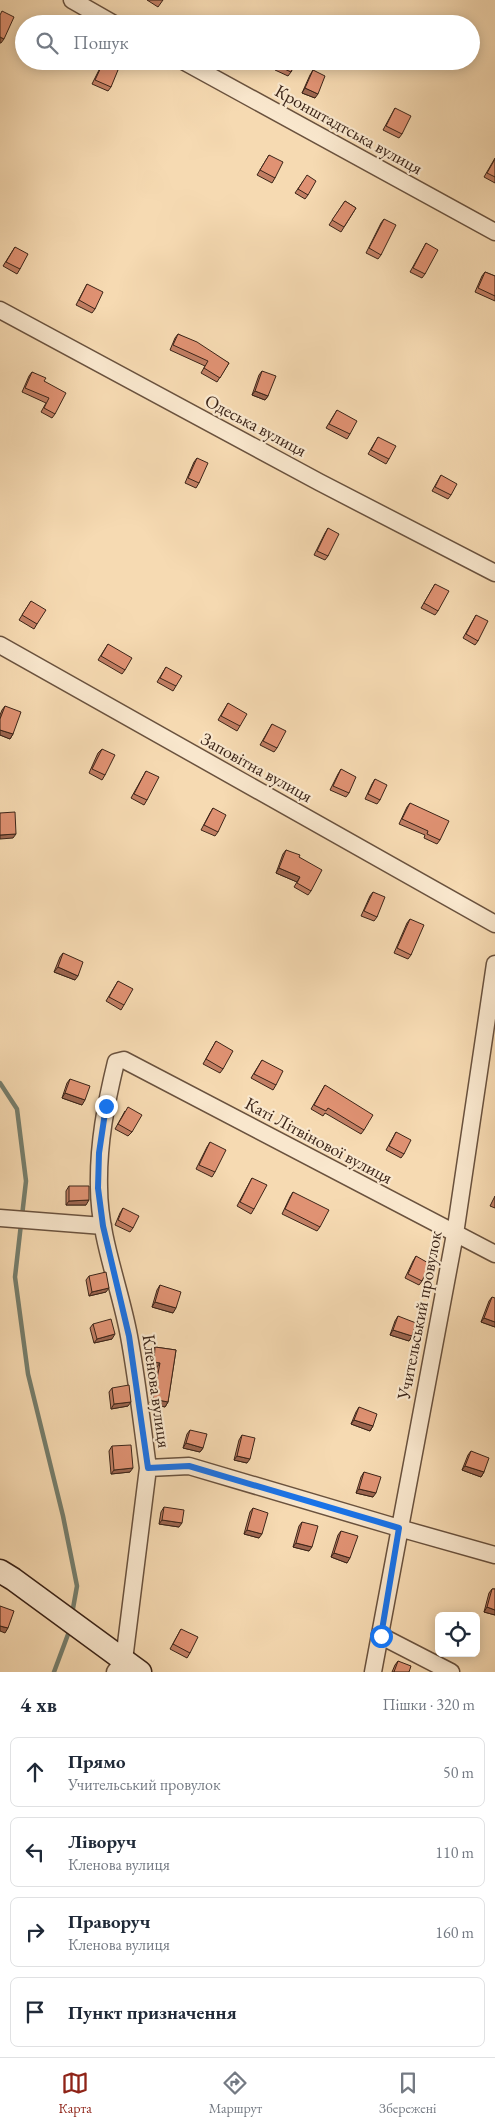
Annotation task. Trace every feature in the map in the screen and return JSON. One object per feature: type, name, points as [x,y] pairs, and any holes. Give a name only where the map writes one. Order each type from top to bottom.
[{"type":"main road","points":[[0,1571],[89,1633],[126,1668]]},
{"type":"street","points":[[72,0],[98,15]]},
{"type":"street","name":"Кронштадтська вулиця","points":[[199,70],[495,232]]},
{"type":"street","name":"Одеська вулиця","points":[[0,310],[320,482],[495,573]]},
{"type":"street","name":"Заповітна вулиця","points":[[0,645],[495,924]]},
{"type":"street","name":"Учительський провулок","points":[[373,1672],[455,1234],[495,964]]},
{"type":"street","name":"Каті Літвінової вулиця","points":[[124,1060],[495,1254]]},
{"type":"street","name":"Кленова вулиця","points":[[124,1060],[116,1062],[106,1106],[99,1153],[98,1188],[103,1226],[129,1336],[148,1468],[189,1466],[399,1528],[495,1554]]},
{"type":"street","points":[[0,1218],[103,1226]]},
{"type":"street","points":[[126,1668],[148,1468]]},
{"type":"street","points":[[381,1636],[451,1672]]},
{"type":"building","points":[[2,11],[14,17],[4,39],[0,37],[0,15]]},
{"type":"building","points":[[100,70],[118,70],[111,87],[95,80]]},
{"type":"building","points":[[313,70],[325,76],[318,94],[305,88]]},
{"type":"building","points":[[395,108],[411,116],[402,134],[386,126]]},
{"type":"building","points":[[269,155],[283,162],[275,178],[260,170]]},
{"type":"building","points":[[495,159],[495,177],[487,173]]},
{"type":"building","points":[[307,175],[316,181],[308,195],[298,189]]},
{"type":"building","points":[[345,201],[356,208],[344,227],[332,220]]},
{"type":"building","points":[[384,219],[396,225],[381,255],[369,248]]},
{"type":"building","points":[[426,243],[438,250],[425,274],[413,268]]},
{"type":"building","points":[[15,247],[28,254],[20,269],[6,262]]},
{"type":"building","points":[[485,272],[495,276],[495,296],[478,288]]},
{"type":"building","points":[[87,284],[103,292],[95,309],[79,300]]},
{"type":"building","points":[[178,334],[197,342],[229,363],[220,378],[204,368],[208,361],[173,345]]},
{"type":"building","points":[[262,371],[276,376],[268,396],[255,391]]},
{"type":"building","points":[[32,372],[46,378],[44,381],[66,393],[55,414],[44,408],[49,398],[25,388]]},
{"type":"building","points":[[337,410],[357,421],[350,434],[329,424]]},
{"type":"building","points":[[378,437],[396,446],[389,459],[371,450]]},
{"type":"building","points":[[197,458],[208,463],[199,483],[188,478]]},
{"type":"building","points":[[441,475],[457,484],[451,495],[435,487]]},
{"type":"building","points":[[328,528],[339,534],[328,556],[317,551]]},
{"type":"building","points":[[435,584],[449,591],[438,611],[424,603]]},
{"type":"building","points":[[31,601],[46,610],[37,624],[22,615]]},
{"type":"building","points":[[476,615],[488,621],[478,641],[466,634]]},
{"type":"building","points":[[108,644],[132,658],[125,670],[101,656]]},
{"type":"building","points":[[166,667],[182,676],[176,686],[160,678]]},
{"type":"building","points":[[228,703],[247,714],[240,726],[221,716]]},
{"type":"building","points":[[5,706],[21,712],[13,734],[0,730],[0,719]]},
{"type":"building","points":[[272,724],[286,731],[277,748],[263,741]]},
{"type":"building","points":[[102,749],[115,755],[105,775],[92,769]]},
{"type":"building","points":[[341,769],[356,777],[349,793],[333,786]]},
{"type":"building","points":[[146,771],[159,777],[147,800],[134,794]]},
{"type":"building","points":[[375,779],[387,785],[380,800],[368,794]]},
{"type":"building","points":[[410,803],[449,821],[440,840],[427,834],[428,831],[402,819]]},
{"type":"building","points":[[213,808],[226,815],[218,832],[204,825]]},
{"type":"building","points":[[15,812],[16,834],[0,835],[0,813]]},
{"type":"building","points":[[286,850],[300,855],[299,857],[322,870],[311,891],[297,883],[300,877],[279,868]]},
{"type":"building","points":[[373,892],[385,897],[377,917],[364,911]]},
{"type":"building","points":[[410,919],[424,925],[411,955],[397,948]]},
{"type":"building","points":[[63,953],[83,962],[78,976],[58,967]]},
{"type":"building","points":[[118,981],[133,989],[124,1005],[109,997]]},
{"type":"building","points":[[216,1041],[233,1051],[223,1069],[206,1059]]},
{"type":"building","points":[[262,1060],[283,1071],[276,1085],[254,1074]]},
{"type":"building","points":[[70,1079],[90,1086],[85,1100],[65,1093]]},
{"type":"building","points":[[325,1085],[373,1115],[364,1130],[328,1108],[326,1111],[314,1105]]},
{"type":"building","points":[[128,1107],[142,1115],[132,1132],[118,1124]]},
{"type":"building","points":[[396,1132],[411,1140],[404,1154],[389,1146]]},
{"type":"building","points":[[210,1142],[226,1150],[215,1172],[199,1165]]},
{"type":"building","points":[[252,1178],[267,1185],[254,1209],[240,1202]]},
{"type":"building","points":[[69,1186],[89,1186],[89,1200],[69,1201]]},
{"type":"building","points":[[293,1192],[329,1210],[320,1227],[285,1209]]},
{"type":"building","points":[[123,1208],[139,1216],[133,1228],[118,1220]]},
{"type":"building","points":[[416,1256],[430,1264],[422,1281],[408,1274]]},
{"type":"building","points":[[106,1272],[109,1288],[92,1292],[89,1276]]},
{"type":"building","points":[[160,1285],[181,1292],[176,1308],[155,1302]]},
{"type":"building","points":[[492,1297],[495,1298],[495,1322],[484,1318]]},
{"type":"building","points":[[398,1316],[416,1323],[412,1336],[393,1330]]},
{"type":"building","points":[[111,1319],[115,1334],[97,1339],[93,1324]]},
{"type":"building","points":[[155,1347],[176,1350],[168,1402],[153,1399],[160,1363],[154,1362]]},
{"type":"building","points":[[129,1385],[131,1402],[114,1404],[112,1388]]},
{"type":"building","points":[[359,1407],[377,1414],[373,1426],[354,1420]]},
{"type":"building","points":[[190,1430],[207,1434],[203,1448],[186,1443]]},
{"type":"building","points":[[242,1435],[255,1438],[250,1459],[237,1456]]},
{"type":"building","points":[[131,1445],[133,1468],[114,1470],[112,1446]]},
{"type":"building","points":[[471,1451],[489,1458],[484,1472],[465,1466]]},
{"type":"building","points":[[364,1472],[381,1477],[376,1493],[359,1489]]},
{"type":"building","points":[[164,1507],[184,1510],[182,1523],[162,1520]]},
{"type":"building","points":[[253,1508],[268,1513],[262,1534],[247,1530]]},
{"type":"building","points":[[302,1522],[318,1526],[312,1547],[296,1543]]},
{"type":"building","points":[[341,1531],[358,1536],[350,1558],[334,1553]]},
{"type":"building","points":[[492,1589],[495,1589],[495,1610],[487,1607]]},
{"type":"building","points":[[0,1606],[14,1611],[8,1628],[0,1626]]},
{"type":"building","points":[[181,1629],[198,1637],[190,1653],[173,1644]]},
{"type":"building","points":[[398,1661],[411,1666],[409,1672],[394,1672]]},
{"type":"waterway","points":[[0,1083],[17,1109],[26,1181],[22,1216]]},
{"type":"waterway","points":[[21,1224],[15,1277],[28,1374],[63,1516],[77,1586],[72,1614]]},
{"type":"waterway","points":[[54,1672],[70,1629]]},
{"type":"route","points":[[106,1106],[99,1153],[98,1188],[103,1226],[129,1336],[148,1468],[189,1466],[399,1528],[381,1636]]}]
